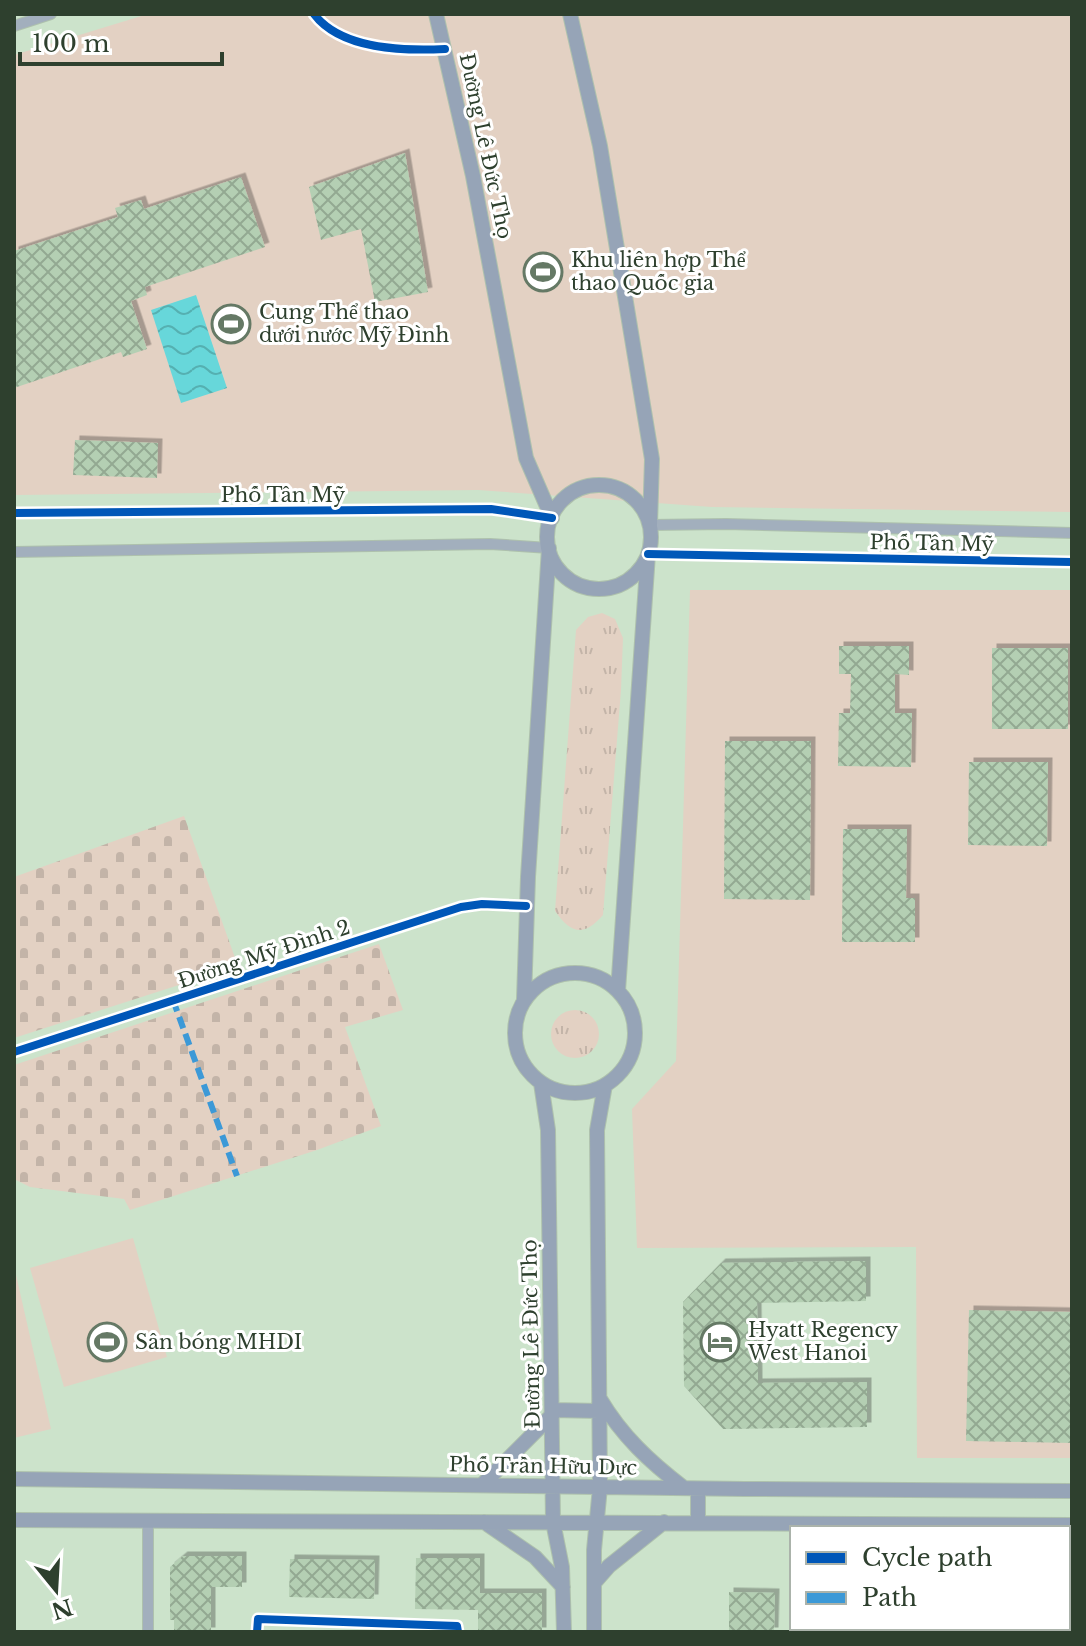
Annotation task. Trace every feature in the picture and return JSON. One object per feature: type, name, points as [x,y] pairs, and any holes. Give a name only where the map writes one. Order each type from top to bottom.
[{"type":"main road","name":"Đường Lê Đức Thọ","points":[[436,14],[473,176],[526,458],[552,518]]},
{"type":"main road","points":[[570,14],[601,152],[652,459],[651,546],[635,575],[621,585],[604,589],[587,588],[571,581],[558,570],[547,538],[558,506],[571,494],[587,487],[604,486],[620,490],[635,499],[650,525]]},
{"type":"main road","points":[[524,999],[544,982],[558,976],[574,973],[605,981],[626,1001],[634,1020],[635,1041],[630,1059],[619,1074],[605,1085],[584,1093],[561,1092],[541,1083],[528,1071],[519,1056],[515,1040],[515,1022],[524,999],[526,906],[549,548]]},
{"type":"main road","points":[[618,991],[648,554]]},
{"type":"main road","name":"Đường Lê Đức Thọ","points":[[541,1083],[548,1130],[553,1522],[562,1567],[564,1632]]},
{"type":"main road","points":[[594,1632],[600,1487],[597,1130],[605,1085]]},
{"type":"main road","points":[[483,1484],[553,1412],[599,1405]]},
{"type":"main road","points":[[599,1405],[633,1446],[691,1488],[698,1522]]},
{"type":"main road","name":"Phố Trần Hữu Dực","points":[[14,1479],[1072,1491]]},
{"type":"main road","points":[[14,1520],[1072,1525]]},
{"type":"main road","points":[[484,1522],[535,1557],[563,1588]]},
{"type":"main road","points":[[594,1583],[609,1566],[664,1522]]},
{"type":"main road","points":[[564,1606],[593,1606]]},
{"type":"street","points":[[14,26],[51,14]]},
{"type":"street","points":[[314,14],[343,38],[404,51],[445,49]]},
{"type":"street","name":"Phố Tân Mỹ","points":[[14,513],[491,509],[552,518]]},
{"type":"street","name":"Phố Tân Mỹ","points":[[650,525],[726,524],[1072,533]]},
{"type":"street","points":[[14,552],[490,544],[549,548]]},
{"type":"street","name":"Phố Tân Mỹ","points":[[648,554],[1072,562]]},
{"type":"street","name":"Đường Mỹ Đình 2","points":[[14,1052],[461,907],[482,904],[526,906]]},
{"type":"street","points":[[148,1522],[148,1632]]},
{"type":"street","points":[[257,1632],[258,1619],[457,1626],[458,1632]]},
{"type":"green space","name":"Khu liên hợp Thể thao Quốc gia","points":[[148,14],[1072,14],[1072,512],[712,507],[478,490],[14,495],[14,55]]},
{"type":"green space","points":[[690,590],[1072,590],[1072,1458],[917,1458],[916,1247],[637,1248],[632,1109],[676,1061]]},
{"type":"green space","points":[[602,613],[615,619],[623,638],[621,690],[603,915],[590,927],[578,930],[555,911],[576,630],[588,617]]},
{"type":"green space","points":[[184,816],[238,966],[14,1038],[14,877]]},
{"type":"green space","points":[[379,944],[403,1010],[345,1027],[381,1126],[317,1150],[130,1210],[124,1199],[30,1187],[14,1179],[14,1065]]},
{"type":"green space","points":[[575,1010],[592,1017],[599,1034],[592,1051],[575,1058],[558,1051],[551,1034],[558,1017]]},
{"type":"green space","points":[[133,1238],[167,1357],[64,1387],[30,1268]]},
{"type":"green space","points":[[14,1266],[51,1429],[14,1438]]},
{"type":"water","points":[[196,295],[227,388],[181,403],[151,310]]},
{"type":"building","points":[[405,153],[428,292],[375,302],[361,229],[321,240],[309,187]]},
{"type":"building","points":[[241,177],[265,247],[145,287],[147,295],[131,301],[147,349],[123,357],[121,352],[14,388],[14,251],[118,217],[115,208],[141,200],[144,209]]},
{"type":"building","points":[[75,440],[158,443],[157,478],[73,475]]},
{"type":"building","points":[[839,646],[909,646],[909,675],[895,674],[895,713],[912,713],[911,767],[838,766],[839,713],[850,713],[851,674],[839,674]]},
{"type":"building","points":[[992,648],[1068,648],[1068,729],[992,729]]},
{"type":"building","points":[[725,741],[811,741],[810,900],[724,899]]},
{"type":"building","points":[[969,762],[1048,762],[1047,846],[968,845]]},
{"type":"building","points":[[843,829],[907,829],[906,898],[915,898],[915,942],[842,942]]},
{"type":"building","name":"Hyatt Regency West Hanoi","points":[[866,1261],[866,1301],[757,1303],[758,1383],[867,1382],[867,1427],[723,1429],[684,1386],[683,1302],[721,1263]]},
{"type":"building","points":[[969,1310],[1072,1312],[1072,1443],[966,1441]]},
{"type":"building","points":[[183,1556],[242,1556],[242,1587],[211,1587],[211,1632],[174,1632],[174,1620],[170,1620],[170,1567]]},
{"type":"building","points":[[416,1558],[480,1558],[480,1593],[542,1593],[542,1632],[478,1631],[478,1610],[415,1609]]},
{"type":"building","points":[[290,1559],[375,1560],[374,1599],[289,1597]]},
{"type":"building","points":[[729,1592],[775,1593],[774,1632],[729,1632]]},
{"type":"marked path","points":[[173,1000],[237,1176]]},
{"type":"cycle path","points":[[314,14],[340,35],[374,46],[445,49]]},
{"type":"cycle path","points":[[14,513],[491,509],[552,518]]},
{"type":"cycle path","points":[[648,554],[1072,562]]},
{"type":"cycle path","points":[[14,1052],[461,907],[482,904],[526,906]]},
{"type":"cycle path","points":[[257,1632],[258,1619],[457,1626],[458,1632]]},
{"type":"place","name":"Khu liên hợp Thể thao Quốc gia","points":[[543,272]]},
{"type":"place","name":"Cung Thể thao dưới nước Mỹ Đình","points":[[231,324]]},
{"type":"place","name":"Sân bóng MHDI","points":[[107,1342]]},
{"type":"place","name":"Hyatt Regency West Hanoi","points":[[720,1342]]}]
